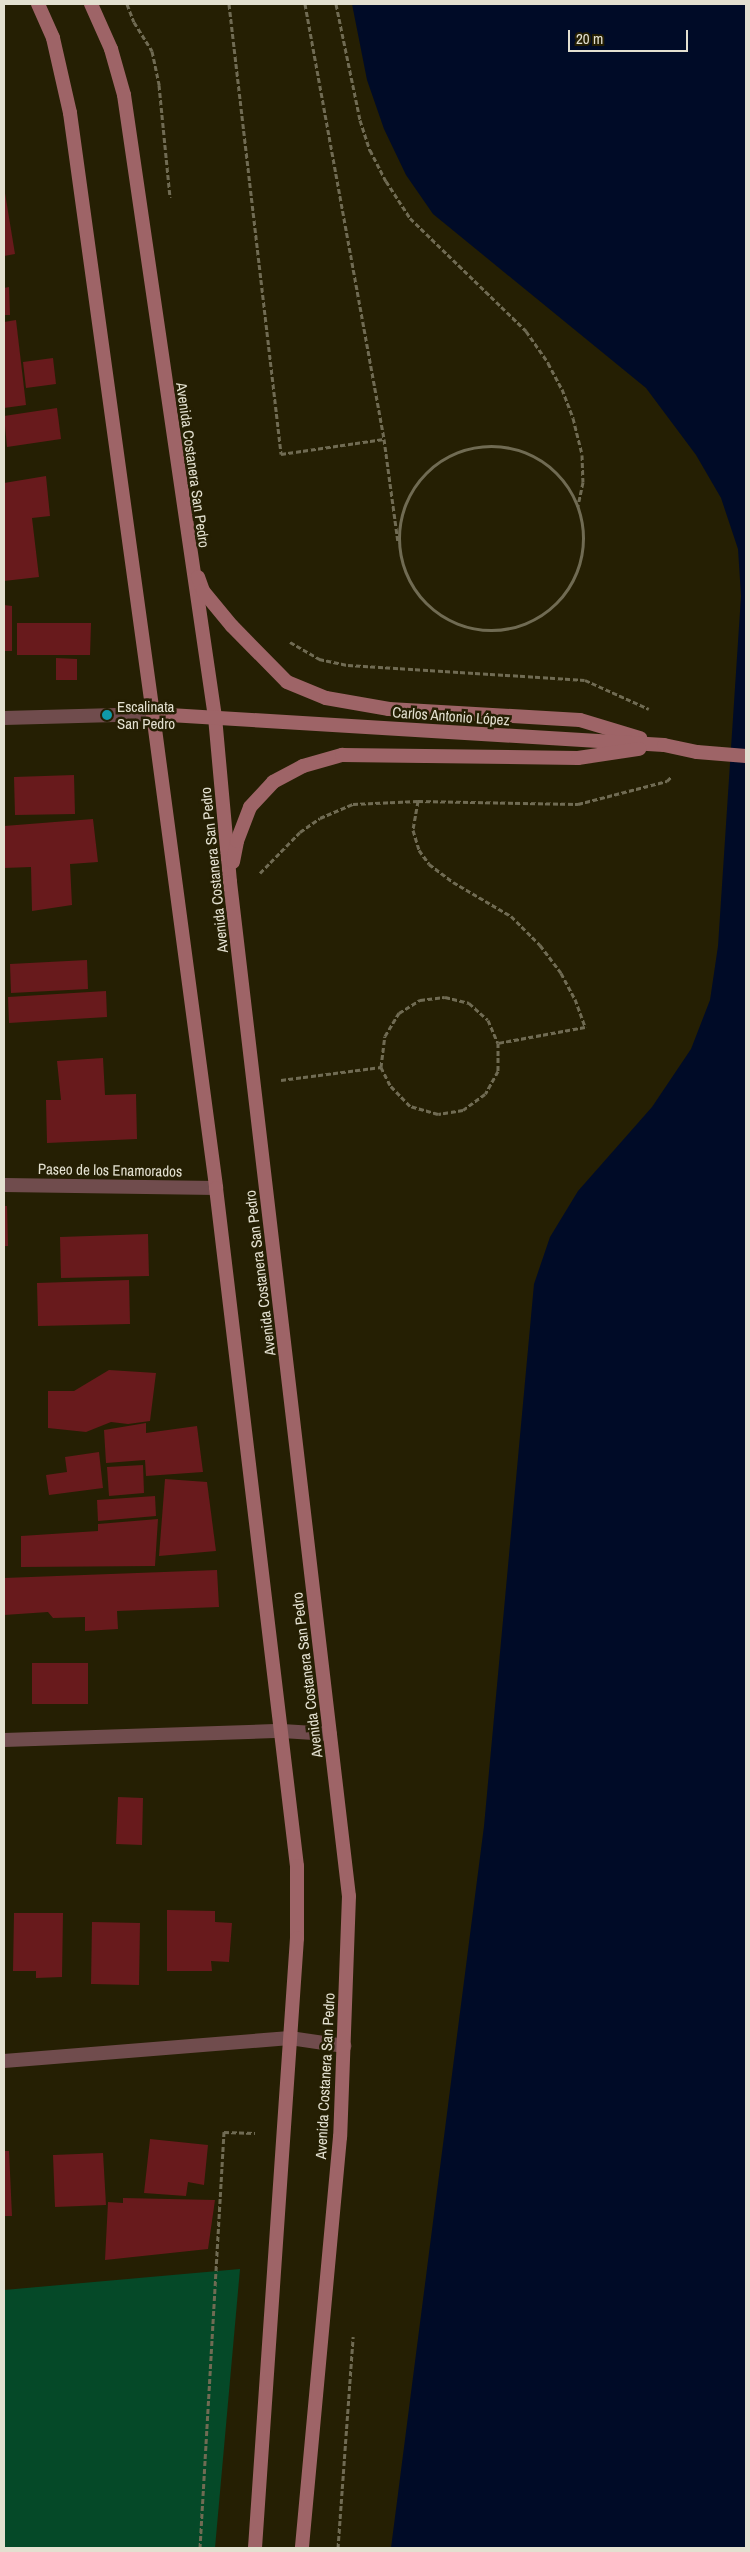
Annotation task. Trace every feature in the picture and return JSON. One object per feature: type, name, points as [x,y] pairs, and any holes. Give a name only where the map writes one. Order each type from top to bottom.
[{"type":"main road","name":"Avenida Costanera San Pedro","points":[[38,4],[53,38],[70,113],[216,1188],[298,1866],[297,1938],[255,2548]]},
{"type":"main road","name":"Avenida Costanera San Pedro","points":[[91,4],[111,50],[124,96],[215,717],[230,882],[349,1896],[340,2137],[302,2548]]},
{"type":"main road","points":[[190,556],[203,591],[232,626],[287,682],[326,698],[389,709],[580,720],[664,745]]},
{"type":"main road","name":"Carlos Antonio López","points":[[153,714],[664,745],[697,752],[746,756]]},
{"type":"main road","points":[[230,882],[237,841],[250,807],[273,782],[303,766],[342,755],[578,758],[664,745]]},
{"type":"street","points":[[4,718],[153,714]]},
{"type":"street","name":"Paseo de los Enamorados","points":[[4,1184],[216,1188]]},
{"type":"street","points":[[4,1740],[282,1732],[330,1734]]},
{"type":"street","points":[[4,2061],[290,2038],[344,2046]]},
{"type":"path","points":[[126,4],[134,22],[152,51],[159,85],[170,199]]},
{"type":"path","points":[[229,4],[281,454],[384,439]]},
{"type":"path","points":[[305,4],[384,439],[400,552],[412,586],[430,607],[461,624],[476,629],[506,629],[536,618],[560,598],[577,571],[583,542],[578,506],[583,482],[582,455],[574,418],[548,363],[526,331],[410,218],[386,180],[370,150],[360,120],[336,4]]},
{"type":"path","points":[[400,552],[401,516],[415,485],[432,466],[454,452],[483,445],[511,447],[544,462],[566,484],[578,506]]},
{"type":"path","points":[[285,638],[319,659],[348,665],[585,680],[651,710]]},
{"type":"path","points":[[257,876],[300,832],[320,818],[353,804],[418,801],[578,804],[667,780],[697,752]]},
{"type":"path","points":[[418,801],[413,830],[418,850],[429,864],[453,882],[511,916],[540,945],[561,973],[575,999],[585,1026],[498,1043]]},
{"type":"path","points":[[445,996],[469,1003],[488,1020],[498,1043],[498,1071],[485,1094],[463,1110],[438,1114],[410,1106],[390,1085],[381,1067],[385,1036],[399,1013],[420,1000],[445,996]]},
{"type":"path","points":[[273,1082],[381,1067]]},
{"type":"path","points":[[200,2548],[224,2132]]},
{"type":"path","points":[[338,2548],[353,2334]]},
{"type":"green space","points":[[240,2269],[215,2548],[4,2548],[4,2290]]},
{"type":"water","points":[[352,4],[746,4],[746,2548],[391,2548],[484,1826],[534,1284],[550,1237],[578,1191],[652,1107],[691,1049],[710,1000],[718,946],[741,596],[738,549],[721,498],[696,455],[646,388],[433,214],[406,175],[384,129],[367,80]]},
{"type":"building","points":[[4,187],[15,254],[4,256]]},
{"type":"building","points":[[9,287],[10,315],[4,315],[4,288]]},
{"type":"building","points":[[16,320],[26,405],[4,408],[4,322]]},
{"type":"building","points":[[53,358],[56,384],[26,388],[23,362]]},
{"type":"building","points":[[57,408],[61,439],[7,447],[4,416]]},
{"type":"building","points":[[46,476],[50,516],[32,518],[39,577],[4,581],[4,483]]},
{"type":"building","points":[[4,605],[12,606],[12,651],[4,651]]},
{"type":"building","points":[[17,623],[91,623],[90,655],[17,655]]},
{"type":"building","points":[[56,658],[77,659],[77,680],[56,680]]},
{"type":"building","points":[[74,775],[75,814],[15,815],[14,777]]},
{"type":"building","points":[[93,819],[98,862],[70,864],[72,905],[32,911],[31,867],[4,868],[4,826]]},
{"type":"building","points":[[87,960],[88,989],[11,993],[10,964]]},
{"type":"building","points":[[106,991],[107,1017],[9,1023],[8,997]]},
{"type":"building","points":[[103,1058],[105,1095],[136,1094],[137,1139],[47,1143],[46,1100],[61,1100],[57,1061]]},
{"type":"building","points":[[4,1206],[7,1206],[8,1246],[4,1246]]},
{"type":"building","points":[[148,1234],[149,1276],[61,1278],[60,1237]]},
{"type":"building","points":[[129,1280],[130,1324],[38,1326],[37,1283]]},
{"type":"building","points":[[109,1370],[156,1373],[150,1421],[128,1424],[111,1422],[86,1432],[48,1428],[48,1391],[74,1391]]},
{"type":"building","points":[[146,1423],[146,1433],[197,1426],[203,1472],[146,1476],[145,1460],[106,1463],[104,1430]]},
{"type":"building","points":[[99,1452],[103,1488],[49,1495],[46,1475],[67,1472],[65,1457]]},
{"type":"building","points":[[143,1465],[144,1493],[109,1496],[107,1467]]},
{"type":"building","points":[[165,1479],[207,1482],[216,1551],[159,1556]]},
{"type":"building","points":[[155,1496],[156,1516],[98,1521],[97,1500]]},
{"type":"building","points":[[158,1519],[155,1566],[21,1567],[21,1536],[98,1531],[98,1524]]},
{"type":"building","points":[[217,1570],[219,1607],[117,1611],[118,1629],[85,1631],[85,1617],[53,1618],[48,1612],[4,1615],[4,1578]]},
{"type":"building","points":[[32,1663],[88,1663],[88,1704],[32,1704]]},
{"type":"building","points":[[118,1797],[143,1798],[142,1845],[116,1844]]},
{"type":"building","points":[[167,1910],[215,1911],[215,1922],[232,1923],[229,1962],[211,1961],[212,1971],[167,1971]]},
{"type":"building","points":[[14,1913],[63,1913],[62,1977],[36,1978],[36,1971],[13,1971]]},
{"type":"building","points":[[92,1922],[140,1923],[139,1985],[91,1984]]},
{"type":"building","points":[[150,2139],[208,2145],[204,2185],[188,2182],[186,2196],[144,2193]]},
{"type":"building","points":[[4,2151],[9,2151],[12,2216],[4,2216]]},
{"type":"building","points":[[103,2153],[106,2205],[55,2207],[53,2155]]},
{"type":"building","points":[[123,2198],[215,2200],[208,2249],[105,2260],[108,2202],[123,2203]]},
{"type":"place","name":"Escalinata San Pedro","points":[[107,715]]}]
